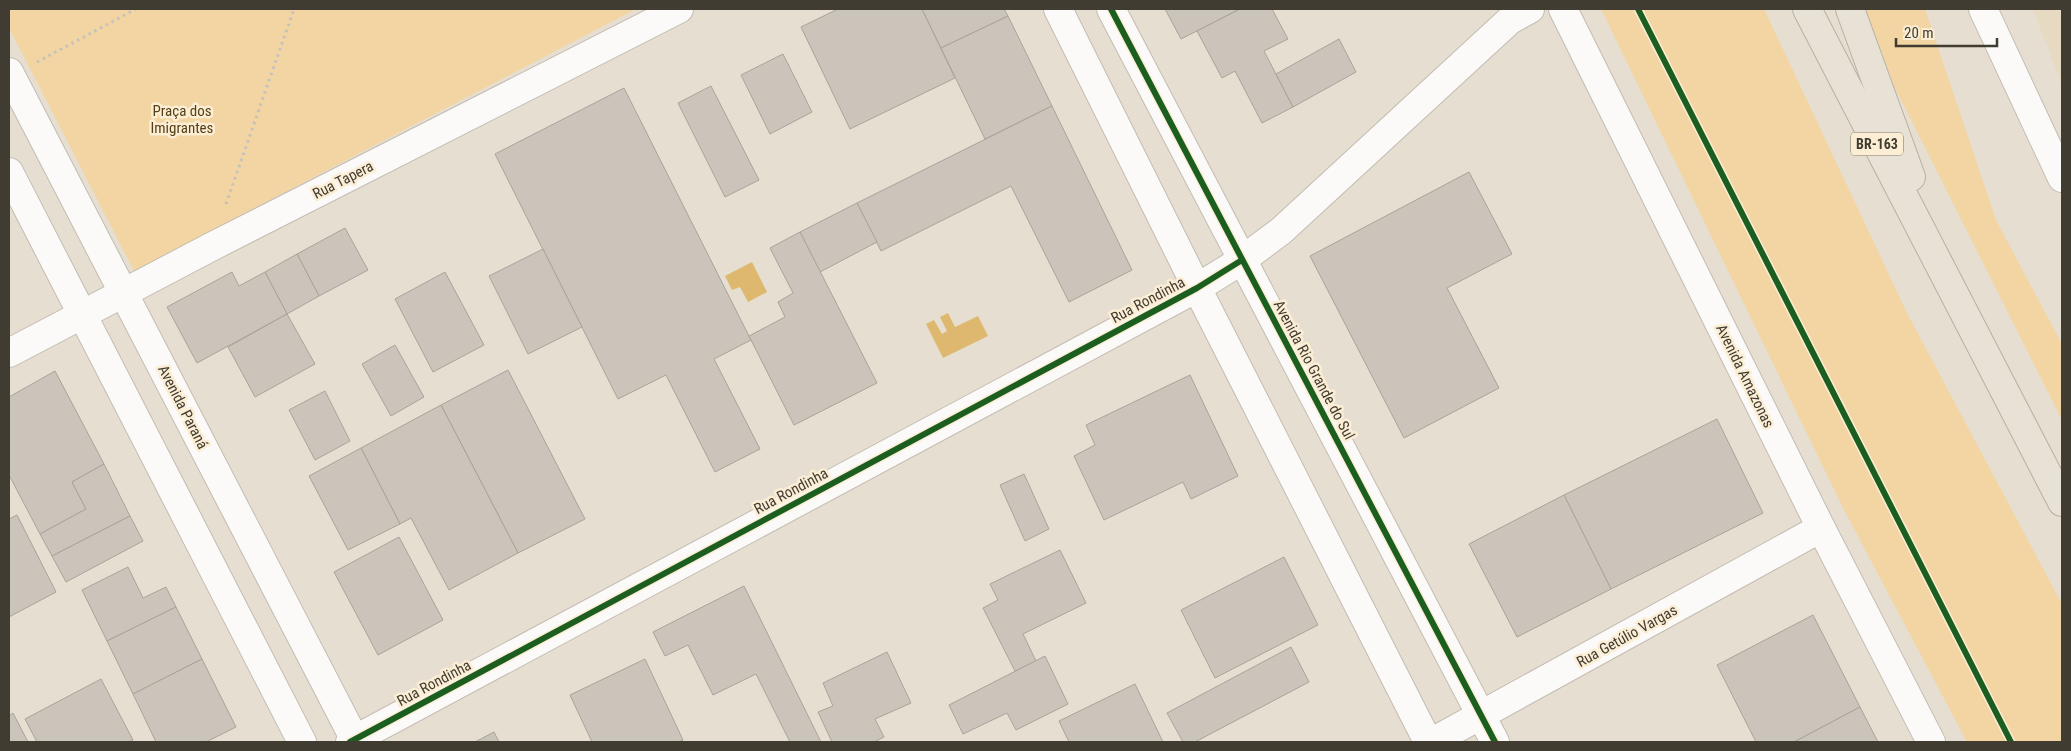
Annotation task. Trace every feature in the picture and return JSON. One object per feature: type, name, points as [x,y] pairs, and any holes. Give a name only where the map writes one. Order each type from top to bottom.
[{"type":"highway","name":"BR-163","points":[[1807,9],[2062,502]]},
{"type":"highway","points":[[1850,9],[1948,280]]},
{"type":"street","name":"Rua Tapera","points":[[9,353],[211,247],[679,9]]},
{"type":"street","points":[[1058,9],[1197,288],[1428,742]]},
{"type":"street","name":"Avenida Rio Grande do Sul","points":[[1111,9],[1496,742]]},
{"type":"street","name":"Rua Rondinha","points":[[354,741],[1197,288],[1242,260],[1281,231],[1510,20],[1530,9]]},
{"type":"street","name":"Avenida Amazonas","points":[[1563,9],[1820,528],[1931,742]]},
{"type":"street","points":[[1983,9],[2062,178]]},
{"type":"street","name":"Avenida Paraná","points":[[10,74],[354,741]]},
{"type":"street","points":[[9,172],[302,742]]},
{"type":"street","name":"Rua Getúlio Vargas","points":[[1432,742],[1820,528]]},
{"type":"path","points":[[10,74],[136,9]]},
{"type":"path","points":[[211,247],[294,9]]},
{"type":"shaded area","points":[[2033,9],[2062,9],[2062,85]]},
{"type":"shaded area","points":[[752,262],[767,292],[748,302],[740,287],[732,290],[725,276]]},
{"type":"shaded area","points":[[948,313],[955,327],[978,316],[988,336],[943,358],[926,324],[934,320],[942,334],[947,331],[940,317]]},
{"type":"green space","name":"Praça dos Imigrantes","points":[[9,9],[636,9],[134,271],[9,28]]},
{"type":"green space","points":[[1601,9],[1764,9],[1907,313],[2062,604],[2062,742],[1967,742],[1844,510]]},
{"type":"green space","points":[[1866,9],[1925,9],[1996,220],[2062,344],[2062,420],[1894,86]]},
{"type":"building","points":[[838,9],[922,9],[955,78],[850,129],[801,27]]},
{"type":"building","points":[[922,9],[1004,9],[1008,16],[941,48]]},
{"type":"building","points":[[1165,9],[1240,9],[1181,39]]},
{"type":"building","points":[[1240,9],[1272,9],[1288,39],[1264,51],[1293,107],[1262,123],[1235,71],[1222,78],[1197,31]]},
{"type":"building","points":[[1008,16],[1052,106],[985,139],[941,48]]},
{"type":"building","points":[[1339,39],[1356,72],[1293,107],[1276,74]]},
{"type":"building","points":[[783,54],[812,112],[770,134],[741,75]]},
{"type":"building","points":[[711,86],[759,180],[725,197],[678,103]]},
{"type":"building","points":[[624,88],[751,340],[714,359],[760,449],[715,472],[666,375],[618,399],[495,154]]},
{"type":"building","points":[[1052,106],[1132,270],[1069,302],[1011,186],[881,251],[857,203]]},
{"type":"building","points":[[1469,172],[1512,254],[1447,288],[1499,388],[1404,438],[1310,256]]},
{"type":"building","points":[[857,203],[877,242],[820,272],[800,232]]},
{"type":"building","points":[[345,228],[368,270],[319,296],[297,254]]},
{"type":"building","points":[[800,232],[877,383],[794,425],[749,336],[785,317],[778,302],[793,293],[770,248]]},
{"type":"building","points":[[543,249],[582,327],[528,354],[489,276]]},
{"type":"building","points":[[297,254],[319,296],[287,314],[265,272]]},
{"type":"building","points":[[232,272],[239,286],[265,272],[287,314],[197,363],[167,307]]},
{"type":"building","points":[[445,272],[484,345],[433,372],[395,299]]},
{"type":"building","points":[[287,314],[315,364],[255,397],[228,347]]},
{"type":"building","points":[[395,345],[424,397],[391,416],[362,364]]},
{"type":"building","points":[[508,370],[585,519],[518,553],[441,405]]},
{"type":"building","points":[[55,371],[104,464],[72,482],[86,509],[40,534],[9,475],[9,397]]},
{"type":"building","points":[[1190,375],[1238,476],[1191,499],[1183,482],[1104,520],[1074,456],[1095,445],[1086,425]]},
{"type":"building","points":[[325,391],[350,441],[315,460],[289,410]]},
{"type":"building","points":[[441,405],[518,553],[449,590],[411,518],[400,524],[361,448]]},
{"type":"building","points":[[1717,419],[1763,513],[1611,589],[1564,495]]},
{"type":"building","points":[[361,448],[400,524],[348,550],[309,476]]},
{"type":"building","points":[[104,464],[130,516],[52,556],[40,534],[86,509],[72,482]]},
{"type":"building","points":[[1024,474],[1049,529],[1025,541],[1000,485]]},
{"type":"building","points":[[1564,495],[1611,589],[1517,637],[1469,544]]},
{"type":"building","points":[[17,515],[56,592],[9,617],[9,519]]},
{"type":"building","points":[[130,516],[143,541],[66,582],[52,556]]},
{"type":"building","points":[[399,537],[443,620],[378,655],[334,572]]},
{"type":"building","points":[[1060,550],[1086,603],[1023,634],[1036,661],[1015,671],[983,608],[998,600],[990,584]]},
{"type":"building","points":[[1284,557],[1318,625],[1215,678],[1181,610]]},
{"type":"building","points":[[128,567],[143,598],[166,587],[176,607],[107,641],[82,590]]},
{"type":"building","points":[[744,586],[821,742],[790,742],[756,674],[713,695],[688,645],[665,656],[653,632]]},
{"type":"building","points":[[176,607],[202,659],[133,694],[107,641]]},
{"type":"building","points":[[1813,615],[1860,707],[1794,742],[1756,742],[1717,665]]},
{"type":"building","points":[[1291,647],[1309,682],[1195,742],[1183,742],[1167,713]]},
{"type":"building","points":[[887,652],[911,703],[875,719],[884,737],[874,742],[832,742],[818,712],[833,706],[823,683]]},
{"type":"building","points":[[1045,656],[1068,704],[1016,730],[1007,713],[963,734],[949,705]]},
{"type":"building","points":[[202,659],[236,727],[206,742],[156,742],[133,694]]},
{"type":"building","points":[[645,659],[683,740],[678,742],[592,742],[570,695]]},
{"type":"building","points":[[101,679],[133,740],[128,742],[37,742],[25,719]]},
{"type":"building","points":[[1135,684],[1163,742],[1069,742],[1059,721]]},
{"type":"building","points":[[1860,707],[1878,742],[1794,742]]},
{"type":"building","points":[[13,713],[28,742],[9,742],[9,716]]},
{"type":"building","points":[[494,732],[499,742],[475,742]]},
{"type":"cycle path","points":[[1111,9],[1495,742]]},
{"type":"cycle path","points":[[1638,9],[2011,742]]},
{"type":"cycle path","points":[[350,742],[1197,288],[1242,260]]}]
